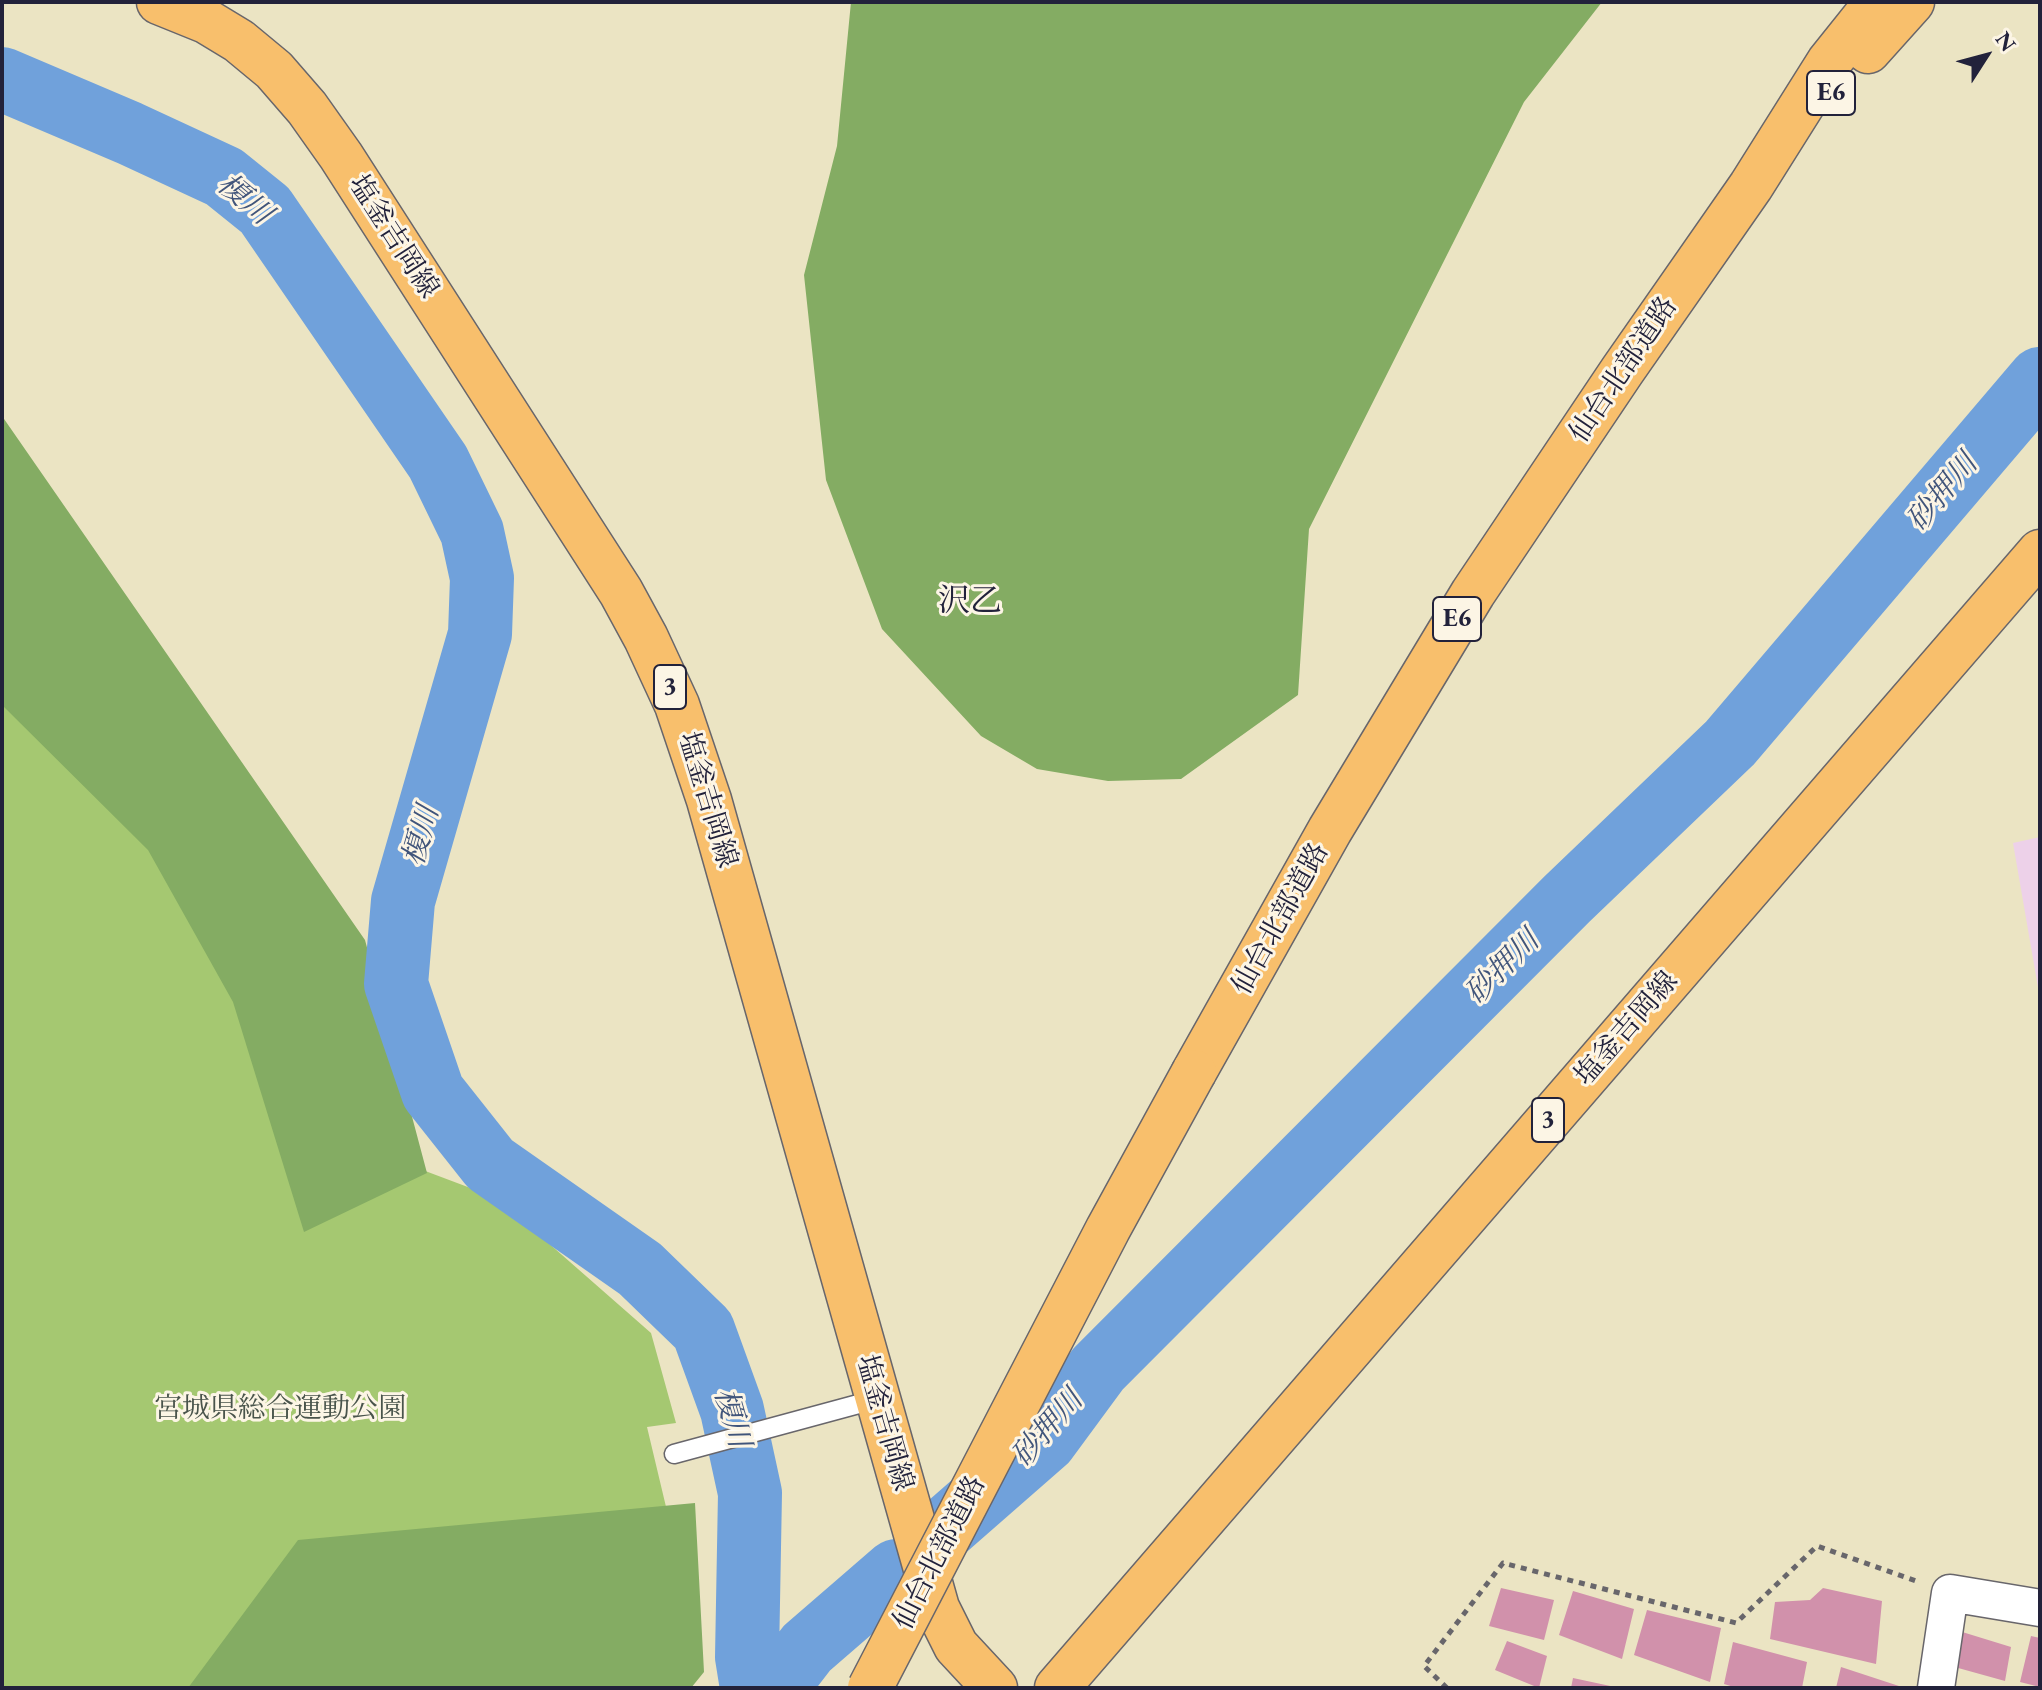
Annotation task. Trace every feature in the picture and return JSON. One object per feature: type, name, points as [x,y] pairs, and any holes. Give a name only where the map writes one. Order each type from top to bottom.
[{"type":"main road","name":"塩釜吉岡線","points":[[159,2],[206,21],[239,41],[274,70],[307,108],[621,592],[646,638],[677,705],[709,800],[937,1608],[956,1646],[995,1688]]},
{"type":"main road","name":"仙台北部道路","points":[[870,1688],[1108,1229],[1330,830],[1473,593],[1751,186],[1829,62],[1877,2]]},
{"type":"main road","name":"仙台北部道路","points":[[1751,186],[1912,2]]},
{"type":"main road","name":"塩釜吉岡線","points":[[1057,1688],[2040,552]]},
{"type":"street","points":[[1936,1688],[1950,1593],[2040,1608]]},
{"type":"lane","points":[[674,1454],[877,1399]]},
{"type":"path","points":[[1447,1688],[1424,1666],[1503,1563],[1736,1623],[1817,1546],[1950,1593]]},
{"type":"shaded area","points":[[2040,837],[2040,999],[2013,843]]},
{"type":"green space","points":[[851,2],[1602,2],[1524,102],[1309,529],[1298,695],[1181,779],[1108,781],[1037,769],[981,736],[882,629],[826,480],[804,275],[837,146]]},
{"type":"green space","points":[[2,416],[365,940],[427,1173],[304,1232],[233,1002],[148,850],[2,705]]},
{"type":"green space","name":"宮城県総合運動公園","points":[[2,443],[412,1166],[497,1198],[651,1333],[676,1423],[647,1427],[667,1511],[676,1688],[2,1688]]},
{"type":"green space","points":[[695,1503],[704,1672],[691,1688],[188,1688],[298,1540]]},
{"type":"building","points":[[1501,1588],[1554,1600],[1544,1640],[1489,1626]]},
{"type":"building","points":[[1823,1588],[1882,1601],[1876,1664],[1770,1639],[1775,1602],[1810,1600]]},
{"type":"building","points":[[1573,1591],[1634,1609],[1622,1659],[1559,1635]]},
{"type":"building","points":[[1647,1610],[1721,1628],[1710,1682],[1634,1655]]},
{"type":"building","points":[[1959,1631],[2011,1647],[2005,1681],[1951,1666]]},
{"type":"building","points":[[2031,1636],[2040,1638],[2040,1687],[2020,1682]]},
{"type":"building","points":[[1507,1641],[1547,1656],[1539,1688],[1495,1670]]},
{"type":"building","points":[[1733,1642],[1807,1662],[1802,1688],[1737,1688],[1724,1684]]},
{"type":"building","points":[[1841,1667],[1902,1687],[1902,1688],[1836,1688]]},
{"type":"building","points":[[1573,1678],[1615,1687],[1615,1688],[1571,1688]]},
{"type":"waterway","name":"榎川","points":[[2,79],[224,177],[265,210],[438,462],[472,532],[482,578],[480,634],[403,901],[396,984],[433,1092],[490,1164],[640,1269],[703,1330],[732,1410],[750,1493],[747,1657],[752,1688]]},
{"type":"waterway","name":"砂押川","points":[[941,1532],[1045,1441],[1098,1369],[1567,899],[1730,743],[2040,379]]},
{"type":"waterway","name":"砂押川","points":[[776,1688],[807,1648],[896,1571]]},
{"type":"district","name":"沢乙","points":[[970,602]]}]
